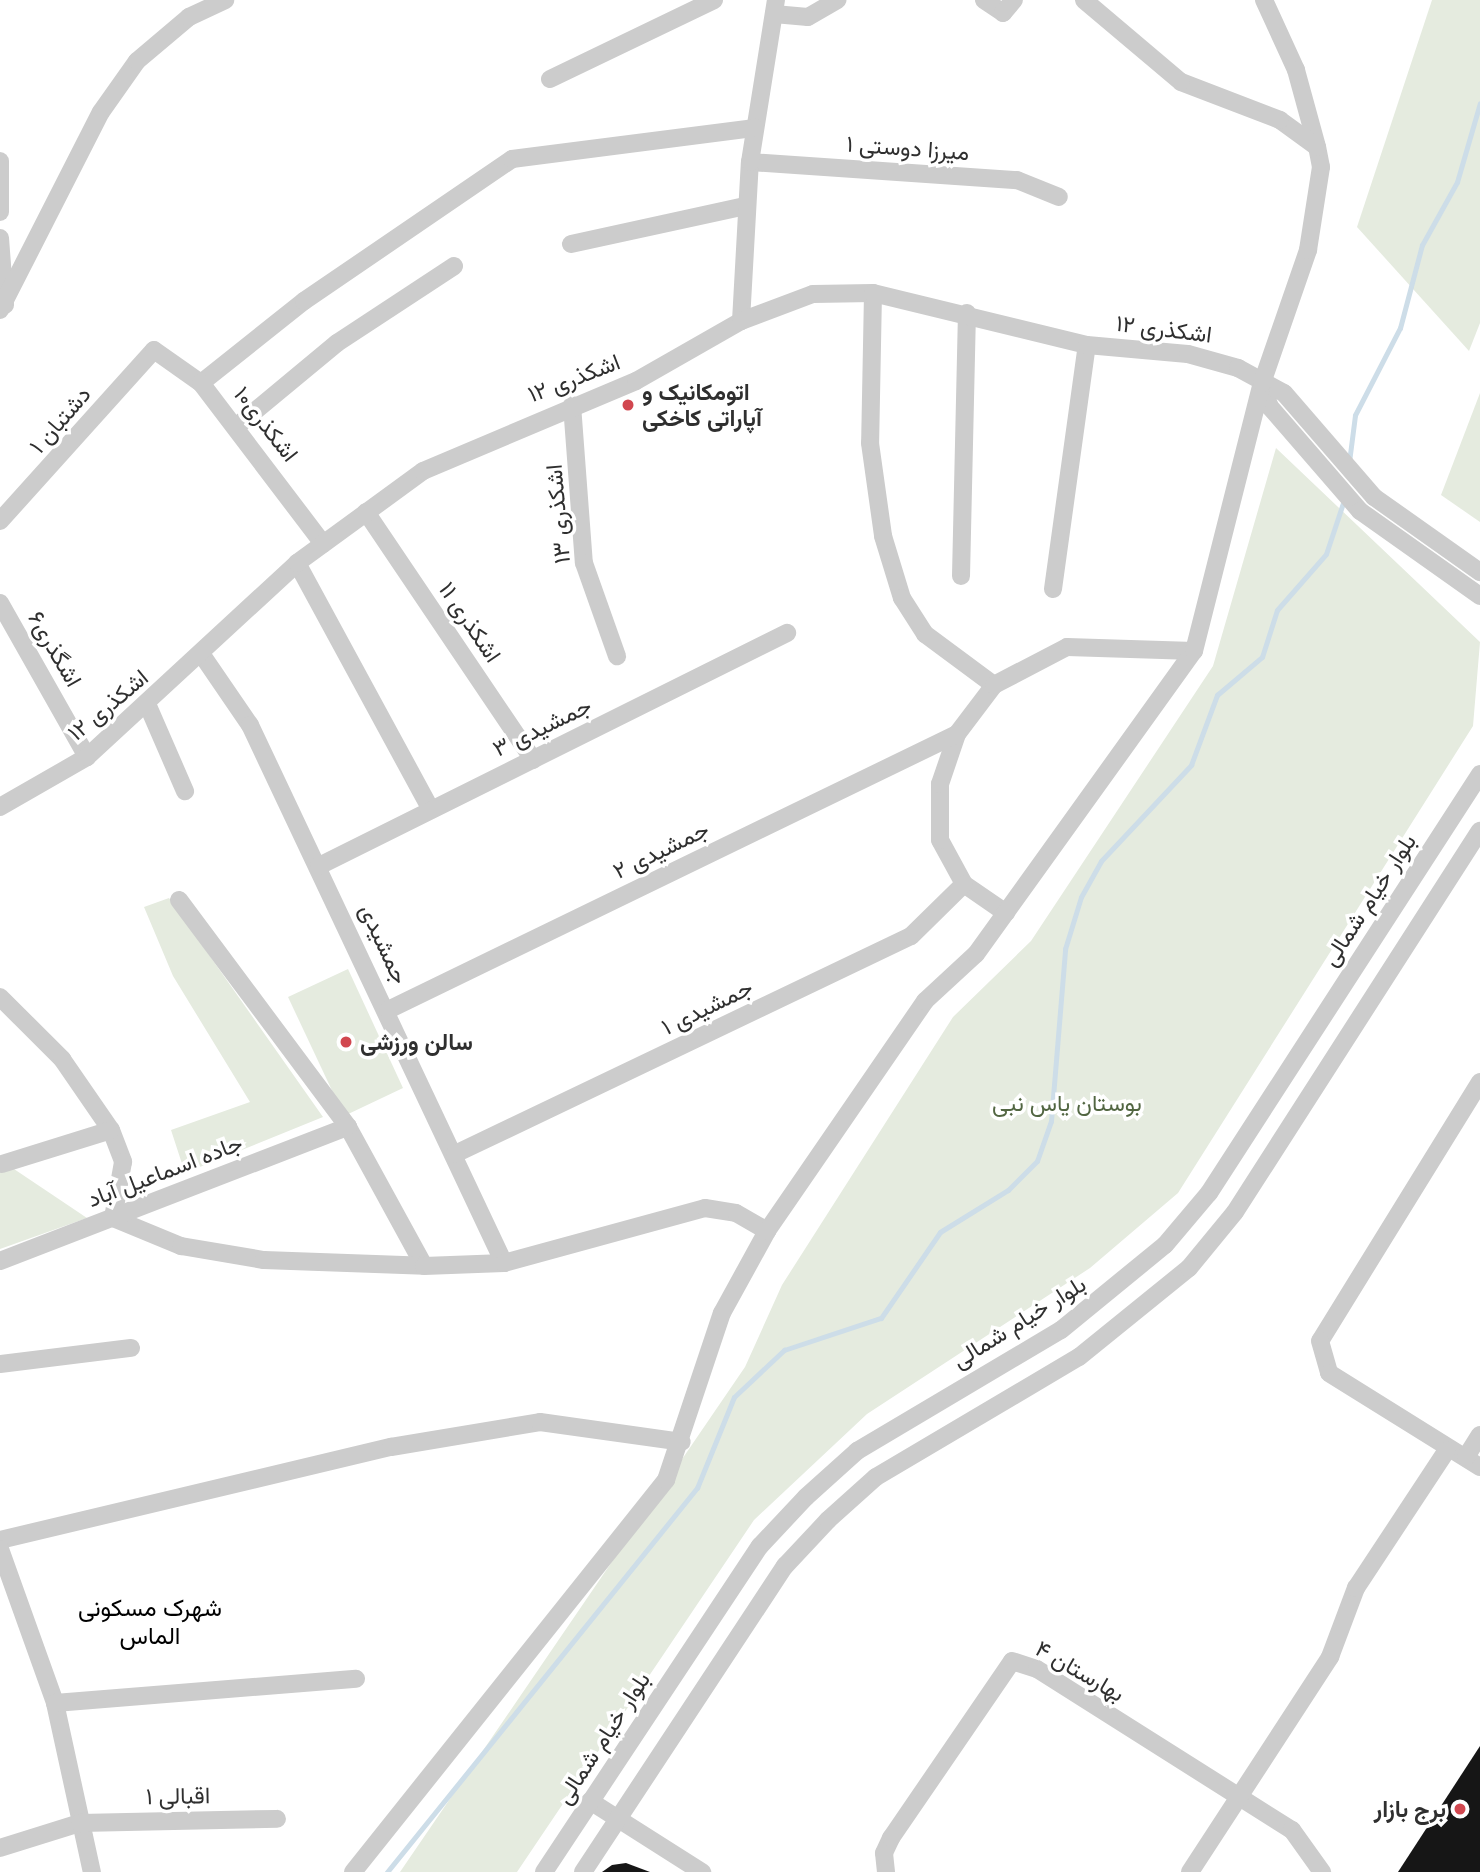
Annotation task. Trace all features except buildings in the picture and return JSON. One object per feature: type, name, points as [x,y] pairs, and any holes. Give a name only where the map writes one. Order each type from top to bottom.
[{"type":"street","points":[[2,307],[101,112],[137,61],[190,17],[225,0]]},
{"type":"street","points":[[550,79],[714,0]]},
{"type":"street","points":[[741,321],[750,162],[775,7],[808,18],[838,0]]},
{"type":"street","points":[[984,0],[1003,13],[1014,0]]},
{"type":"street","points":[[1084,0],[1181,82],[1280,120],[1317,147]]},
{"type":"street","points":[[353,1872],[666,1480],[682,1442],[722,1313],[767,1231],[925,1001],[976,954],[1194,651],[1262,383],[1308,250],[1321,167],[1296,70],[1261,3]]},
{"type":"street","points":[[201,383],[304,301],[512,159],[755,128]]},
{"type":"street","points":[[0,161],[0,212]]},
{"type":"street","name":"میرزا دوستی ۱","points":[[750,162],[1017,180],[1059,197]]},
{"type":"street","points":[[571,244],[746,206]]},
{"type":"street","points":[[0,238],[2,307]]},
{"type":"street","points":[[237,426],[337,343],[454,267]]},
{"type":"street","points":[[873,293],[870,443],[890,561],[902,598],[925,634],[994,685]]},
{"type":"street","name":"اشکذری ۱۲","points":[[0,807],[87,757],[148,706],[297,564],[422,471],[572,405],[636,381],[741,321],[813,294],[873,293],[967,313],[1087,345],[1214,359],[1284,393],[1314,423],[1374,497],[1480,572]]},
{"type":"street","points":[[961,576],[967,313]]},
{"type":"street","points":[[1053,589],[1087,345]]},
{"type":"street","name":"اشکذری۱۰","points":[[154,350],[201,383],[237,426],[323,544]]},
{"type":"street","name":"دشتبان ۱","points":[[0,520],[154,350]]},
{"type":"street","points":[[1262,383],[1270,407],[1300,436],[1360,512],[1480,596]]},
{"type":"street","name":"اشکذری ۱۳","points":[[572,405],[584,563],[617,656]]},
{"type":"street","name":"اشکذری ۱۱","points":[[366,512],[533,760]]},
{"type":"street","points":[[297,564],[431,810]]},
{"type":"street","name":"اشگذری۶","points":[[0,603],[87,757]]},
{"type":"street","name":"جمشیدی ۳","points":[[319,866],[787,633]]},
{"type":"street","points":[[1006,913],[964,884],[940,840],[940,784],[957,734],[994,685],[1067,647],[1194,651]]},
{"type":"street","name":"جمشیدی","points":[[202,654],[250,725],[388,1010],[504,1264]]},
{"type":"street","points":[[148,706],[185,791]]},
{"type":"street","name":"جمشیدی ۲","points":[[388,1010],[957,734]]},
{"type":"street","name":"بلوار خیام شمالی","points":[[544,1872],[760,1546],[857,1451],[1061,1330],[1165,1245],[1209,1193],[1480,774]]},
{"type":"street","points":[[583,1872],[785,1566],[876,1477],[1079,1357],[1189,1268],[1235,1212],[1480,831]]},
{"type":"street","name":"جمشیدی ۱","points":[[455,1154],[911,936],[964,884]]},
{"type":"street","points":[[179,900],[348,1127],[424,1266]]},
{"type":"street","points":[[1338,993],[1364,1011]]},
{"type":"street","points":[[0,997],[62,1059],[111,1130],[123,1162],[114,1218],[181,1246],[264,1260],[424,1266],[504,1264],[705,1208],[736,1213],[767,1231]]},
{"type":"street","points":[[1480,1083],[1320,1341],[1329,1373],[1447,1450],[1473,1462],[1480,1435]]},
{"type":"street","name":"جاده اسماعیل آباد","points":[[0,1261],[348,1127]]},
{"type":"street","points":[[2,1164],[111,1130]]},
{"type":"street","points":[[0,1364],[131,1348]]},
{"type":"street","points":[[0,1540],[378,1450],[540,1422],[682,1442]]},
{"type":"street","points":[[1190,1872],[1330,1657],[1356,1588],[1447,1450]]},
{"type":"street","points":[[0,1549],[55,1703],[92,1872]]},
{"type":"street","name":"بهارستان ۴","points":[[886,1872],[884,1853],[891,1838],[999,1671],[1012,1661],[1037,1669],[1292,1830],[1322,1872]]},
{"type":"street","points":[[55,1703],[356,1679]]},
{"type":"street","points":[[590,1801],[702,1872]]},
{"type":"street","name":"اقبالی ۱","points":[[0,1848],[80,1823],[277,1819]]},
{"type":"green space","points":[[1432,0],[1480,0],[1480,323],[1469,351],[1357,227]]},
{"type":"green space","points":[[1480,393],[1480,522],[1441,495]]},
{"type":"green space","name":"بوستان یاس نبی","points":[[1276,448],[1480,642],[1473,726],[1178,1193],[1090,1268],[867,1414],[754,1520],[517,1872],[400,1872],[745,1367],[782,1285],[953,1017],[1031,941],[1213,666]]},
{"type":"green space","points":[[169,898],[323,1117],[185,1173],[171,1130],[250,1102],[173,976],[144,907]]},
{"type":"green space","name":"سالن ورزشی","points":[[348,969],[403,1088],[344,1116],[288,997]]},
{"type":"green space","points":[[0,1167],[11,1167],[87,1218],[0,1249]]},
{"type":"waterway","points":[[1349,462],[1355,415],[1400,328],[1422,245],[1457,182],[1480,103]]},
{"type":"waterway","points":[[387,1872],[697,1488],[734,1397],[784,1350],[881,1318],[940,1232],[1008,1190],[1037,1161],[1051,1121],[1065,949],[1081,897],[1101,861],[1191,765],[1217,695],[1262,657],[1277,610],[1326,554],[1344,500]]},
{"type":"place","name":"اتومکانیک و آپاراتی کاخکی","points":[[628,405]]},
{"type":"place","name":"سالن ورزشی","points":[[346,1042]]},
{"type":"place","name":"برج بازار","points":[[1460,1809]]},
{"type":"district","name":"شهرک مسکونی الماس","points":[[150,1622]]}]
